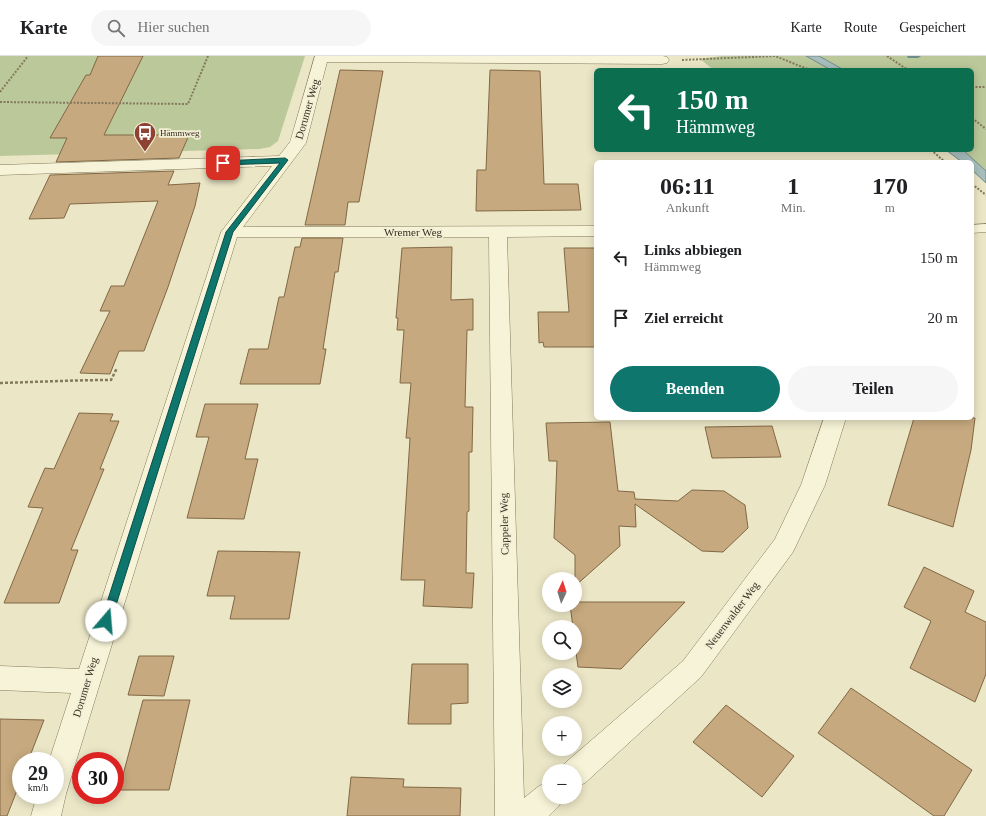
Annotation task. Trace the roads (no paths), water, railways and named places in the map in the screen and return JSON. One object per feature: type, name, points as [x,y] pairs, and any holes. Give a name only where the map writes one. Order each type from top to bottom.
[{"type":"street","points":[[322,57],[662,60]]},
{"type":"street","name":"Dorumer Weg","points":[[64,756],[230,232],[298,143],[322,57]]},
{"type":"street","points":[[0,170],[285,160]]},
{"type":"street","name":"Wremer Weg","points":[[230,232],[594,231]]},
{"type":"street","name":"Cappeler Weg","points":[[498,232],[510,816]]},
{"type":"street","name":"Neuenwalder Weg","points":[[582,767],[692,669],[784,545],[813,485],[834,420]]},
{"type":"street","points":[[0,678],[87,681]]},
{"type":"street","points":[[527,816],[542,802]]},
{"type":"street","points":[[46,816],[49,804]]},
{"type":"lane","points":[[974,228],[986,228]]},
{"type":"water","points":[[806,56],[819,56],[840,68],[827,68]]},
{"type":"water","points":[[949,152],[965,152],[974,160],[959,160]]},
{"type":"water","points":[[974,160],[986,171],[986,183],[974,172]]},
{"type":"waterway","points":[[910,57],[918,56]]},
{"type":"place","name":"Hämmweg","points":[[145,152]]}]
